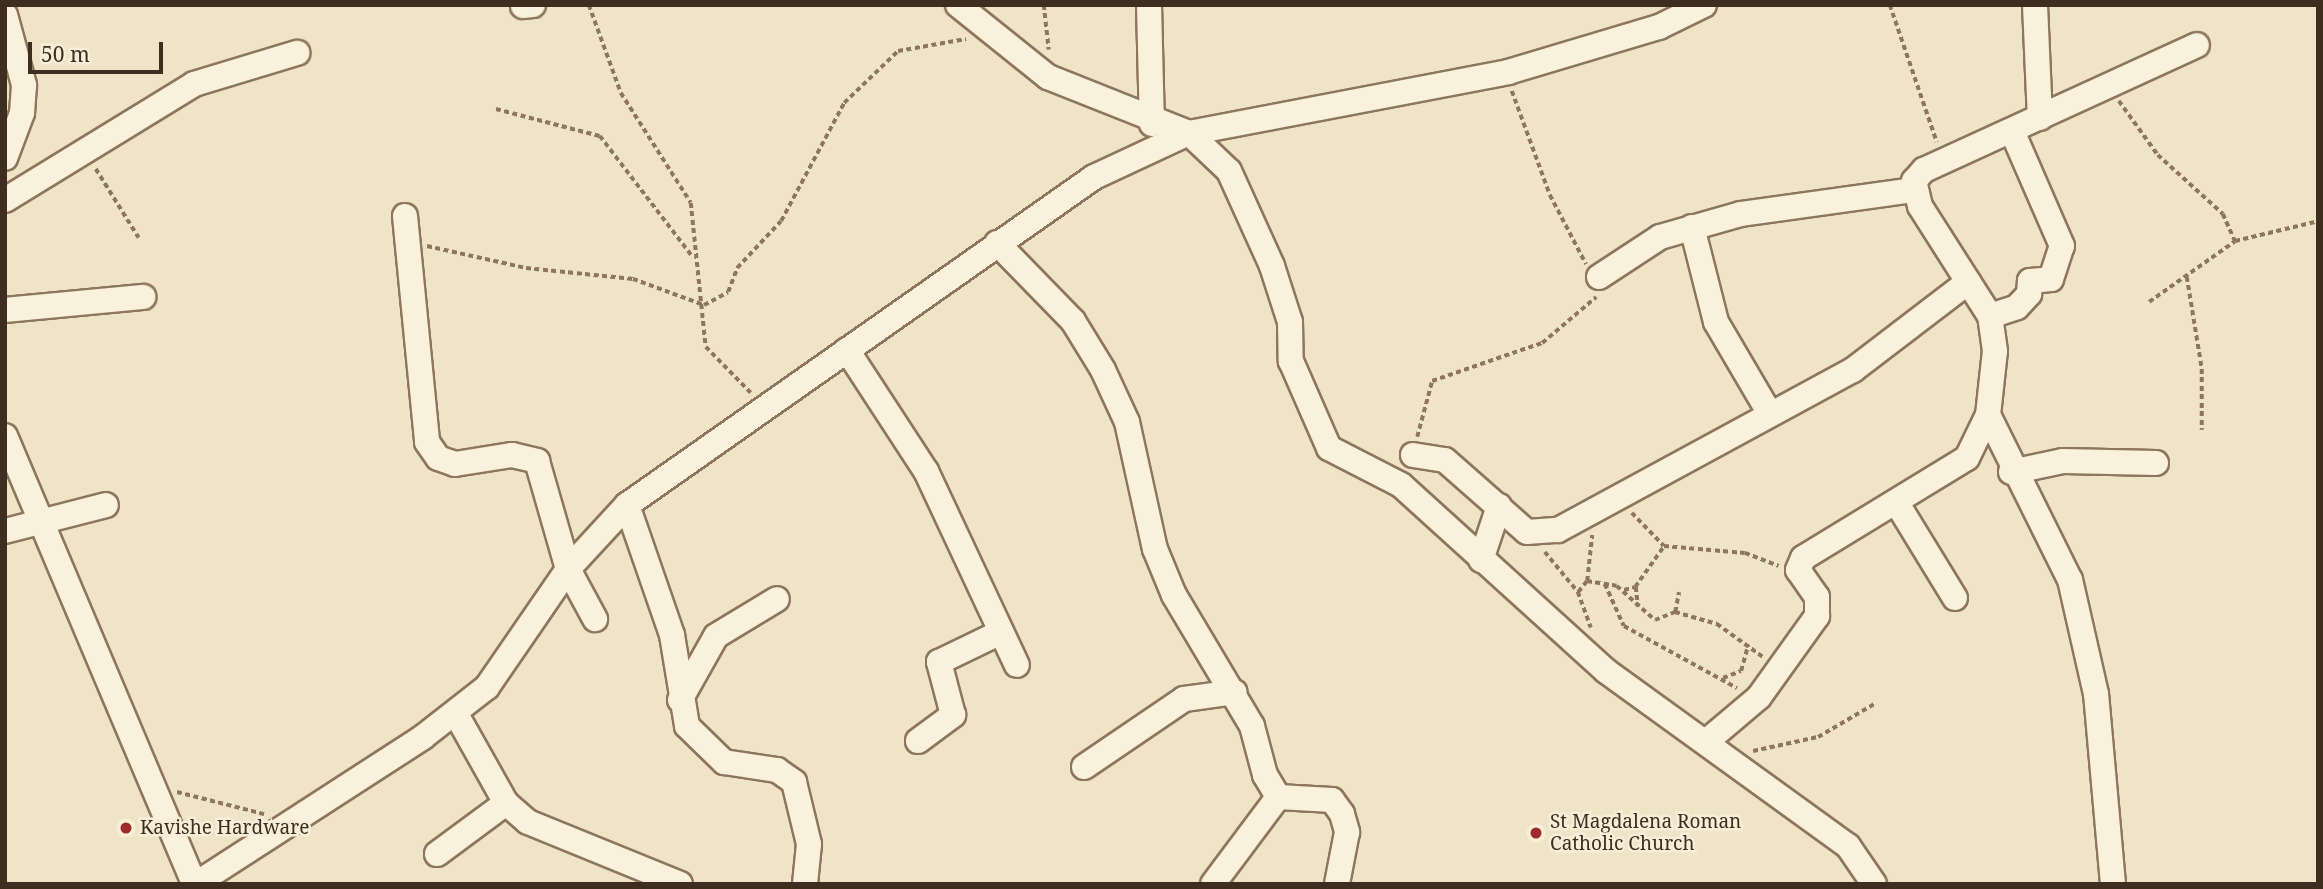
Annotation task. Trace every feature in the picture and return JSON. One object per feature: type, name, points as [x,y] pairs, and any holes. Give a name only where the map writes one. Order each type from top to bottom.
[{"type":"street","points":[[523,6],[533,5]]},
{"type":"street","points":[[958,5],[1048,77],[1152,124],[1189,133],[1229,171],[1272,266],[1290,322],[1291,361],[1329,448],[1401,485],[1606,671],[1714,737],[1848,846],[1874,884]]},
{"type":"street","points":[[1149,5],[1152,124]]},
{"type":"street","points":[[5,436],[45,522],[195,884],[456,714],[495,677],[568,569],[627,505],[1106,170],[1189,133],[1508,72],[1659,27],[1703,5]]},
{"type":"street","points":[[2035,5],[2040,118]]},
{"type":"street","points":[[5,15],[24,85],[22,113],[5,158]]},
{"type":"street","points":[[1913,190],[1924,170],[2040,118],[2105,83],[2197,45]]},
{"type":"street","points":[[5,200],[194,84],[297,53]]},
{"type":"street","points":[[1990,316],[2017,307],[2030,281],[2051,279],[2062,246],[2012,131]]},
{"type":"street","points":[[1599,277],[1660,237],[1692,227],[1741,214],[1913,190]]},
{"type":"street","points":[[1714,737],[1754,701],[1782,668],[1820,608],[1798,570],[1808,554],[1898,505],[1967,458],[1988,415],[1995,351],[1990,316],[1913,190]]},
{"type":"street","points":[[405,216],[427,442],[438,458],[454,464],[512,455],[537,461],[568,569],[595,619]]},
{"type":"street","points":[[1692,227],[1716,321],[1770,414]]},
{"type":"street","points":[[998,243],[1073,321],[1103,370],[1127,422],[1155,549],[1174,595],[1235,692],[1278,797]]},
{"type":"street","points":[[1413,455],[1445,460],[1527,532],[1558,530],[1876,356],[1968,282]]},
{"type":"street","points":[[5,310],[143,297]]},
{"type":"street","points":[[847,350],[926,471],[1017,665]]},
{"type":"street","points":[[1988,415],[2011,472],[2070,580],[2096,694],[2113,884]]},
{"type":"street","points":[[2011,472],[2063,461],[2155,463]]},
{"type":"street","points":[[5,531],[106,505]]},
{"type":"street","points":[[627,505],[672,635],[680,701],[706,751],[724,762],[777,770],[794,782],[809,844],[805,884]]},
{"type":"street","points":[[1898,505],[1955,598]]},
{"type":"street","points":[[1481,560],[1499,506]]},
{"type":"street","points":[[680,701],[703,650],[740,618],[777,599]]},
{"type":"street","points":[[918,741],[953,715],[939,662],[1002,632]]},
{"type":"street","points":[[672,635],[703,650]]},
{"type":"street","points":[[1084,767],[1184,699],[1235,692]]},
{"type":"street","points":[[456,714],[506,803],[545,833],[680,884]]},
{"type":"street","points":[[1213,884],[1278,797]]},
{"type":"street","points":[[1278,797],[1332,800],[1342,814],[1347,832],[1337,884]]},
{"type":"street","points":[[437,854],[506,803]]},
{"type":"path","points":[[589,5],[621,93],[691,203],[694,258],[705,305],[706,347],[766,408]]},
{"type":"path","points":[[1044,5],[1048,77]]},
{"type":"path","points":[[1890,5],[1945,160]]},
{"type":"path","points":[[407,244],[526,268],[633,279],[705,305],[728,292],[737,268],[781,221],[844,103],[898,51],[956,39],[997,38]]},
{"type":"path","points":[[1413,455],[1432,381],[1542,343],[1596,296],[1599,277],[1580,258],[1550,195],[1508,72]]},
{"type":"path","points":[[2105,83],[2158,155],[2223,214],[2235,241]]},
{"type":"path","points":[[496,109],[600,136],[694,258]]},
{"type":"path","points":[[84,150],[139,238]]},
{"type":"path","points":[[2149,302],[2187,278],[2235,241],[2315,222]]},
{"type":"path","points":[[2187,278],[2202,369],[2202,429]]},
{"type":"path","points":[[1620,497],[1664,545],[1745,553],[1798,570]]},
{"type":"path","points":[[1578,592],[1587,581],[1596,511]]},
{"type":"path","points":[[1527,532],[1578,592],[1593,635]]},
{"type":"path","points":[[1587,581],[1624,590],[1635,587],[1664,545]]},
{"type":"path","points":[[1605,584],[1624,626],[1723,678],[1754,701]]},
{"type":"path","points":[[1635,587],[1638,610]]},
{"type":"path","points":[[1624,590],[1638,610],[1655,620],[1675,612],[1717,624],[1782,668]]},
{"type":"path","points":[[1675,612],[1679,592]]},
{"type":"path","points":[[1723,678],[1741,671],[1748,645]]},
{"type":"path","points":[[1714,737],[1765,751],[1836,730],[1876,703]]},
{"type":"path","points":[[152,782],[289,823]]},
{"type":"place","name":"Kavishe Hardware","points":[[126,828]]},
{"type":"place","name":"St Magdalena Roman Catholic Church","points":[[1536,833]]}]
